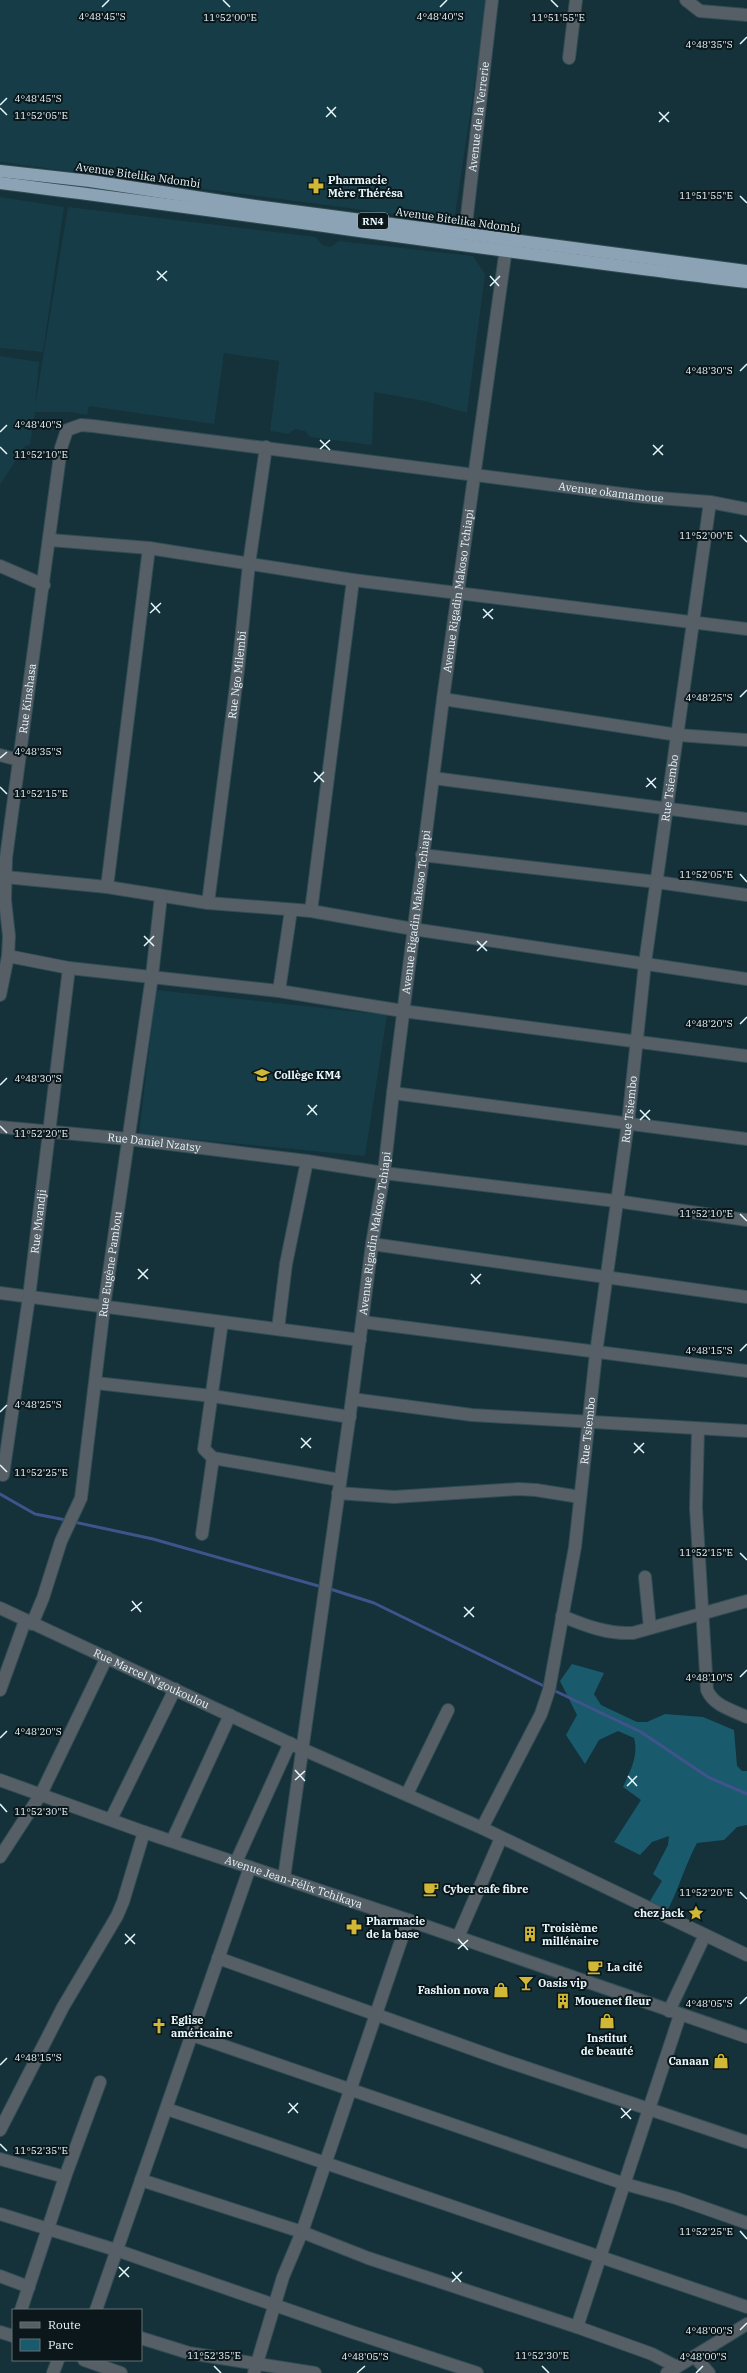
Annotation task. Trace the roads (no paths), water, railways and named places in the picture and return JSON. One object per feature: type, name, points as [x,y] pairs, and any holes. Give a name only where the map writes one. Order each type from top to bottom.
[{"type":"highway","name":"Avenue Bitelika Ndombi","points":[[0,171],[90,181],[248,205],[747,271]]},
{"type":"highway","name":"RN4","points":[[0,183],[506,252],[747,282]]},
{"type":"street","name":"Avenue de la Verrerie","points":[[465,234],[492,0]]},
{"type":"street","points":[[569,58],[576,0]]},
{"type":"street","points":[[686,0],[700,11],[747,14]]},
{"type":"street","name":"Avenue Rigadin Makoso Tchiapi","points":[[284,1878],[350,1417],[372,1244],[384,1173],[422,855],[507,239]]},
{"type":"street","name":"Rue Kinshasa","points":[[0,995],[8,956],[4,921],[5,822],[19,760],[64,434],[72,427],[81,425],[266,447]]},
{"type":"street","name":"Avenue okamamoue","points":[[266,447],[646,497],[710,502],[747,509]]},
{"type":"street","name":"Rue Ngo Milembi","points":[[208,903],[238,670],[249,564],[266,447]]},
{"type":"street","name":"Rue Tsiembo","points":[[482,1828],[541,1714],[549,1690],[575,1547],[596,1353],[608,1278],[616,1200],[628,1123],[646,963],[669,808],[692,623],[710,502]]},
{"type":"street","points":[[50,540],[149,548],[352,580],[459,591],[692,623],[747,628]]},
{"type":"street","points":[[107,887],[149,548]]},
{"type":"street","points":[[0,566],[44,585]]},
{"type":"street","points":[[311,911],[352,580]]},
{"type":"street","points":[[443,699],[678,735],[747,740]]},
{"type":"street","points":[[0,754],[19,760]]},
{"type":"street","points":[[433,778],[747,819]]},
{"type":"street","points":[[422,855],[657,882],[747,895]]},
{"type":"street","points":[[5,877],[107,887],[208,903],[311,911],[413,929],[747,979]]},
{"type":"street","name":"Rue Eugène Pambou","points":[[0,1690],[28,1623],[43,1598],[61,1541],[80,1498],[96,1383],[104,1307],[152,976],[161,896]]},
{"type":"street","points":[[279,991],[291,910]]},
{"type":"street","points":[[8,956],[69,968],[279,991],[403,1011],[638,1040],[747,1056]]},
{"type":"street","name":"Rue Mvandji","points":[[3,1475],[29,1297],[69,968]]},
{"type":"street","points":[[393,1093],[747,1139]]},
{"type":"street","name":"Rue Daniel Nzatsy","points":[[0,1127],[129,1138],[307,1161],[384,1173],[616,1200],[747,1220]]},
{"type":"street","points":[[278,1329],[285,1271],[307,1161]]},
{"type":"street","points":[[372,1244],[747,1297]]},
{"type":"street","points":[[0,1293],[360,1340]]},
{"type":"street","points":[[222,1322],[204,1448],[213,1458],[340,1480]]},
{"type":"street","points":[[363,1322],[596,1353],[747,1371]]},
{"type":"street","points":[[96,1383],[212,1396],[350,1417]]},
{"type":"street","points":[[352,1399],[472,1414],[589,1423],[747,1431]]},
{"type":"street","points":[[698,1429],[696,1508],[707,1690],[710,1698],[716,1703],[747,1717]]},
{"type":"street","points":[[202,1534],[213,1458]]},
{"type":"street","points":[[338,1493],[394,1497],[518,1489],[536,1490],[580,1498]]},
{"type":"street","points":[[645,1577],[650,1628]]},
{"type":"street","points":[[562,1616],[598,1630],[617,1634],[633,1633],[747,1600]]},
{"type":"street","name":"Rue Marcel N'goukoulou","points":[[0,1608],[28,1623],[107,1657],[302,1749],[482,1828],[747,1955]]},
{"type":"street","points":[[0,1857],[17,1834],[41,1794],[107,1657]]},
{"type":"street","points":[[111,1819],[175,1689]]},
{"type":"street","points":[[407,1794],[448,1710]]},
{"type":"street","points":[[172,1841],[230,1715]]},
{"type":"street","points":[[236,1862],[290,1743]]},
{"type":"street","name":"Avenue Jean-Félix Tchikaya","points":[[0,1780],[144,1832],[458,1937],[747,2038]]},
{"type":"street","points":[[0,2130],[63,2007],[117,1916],[123,1902],[144,1832]]},
{"type":"street","points":[[458,1937],[501,1838]]},
{"type":"street","points":[[96,2309],[250,1867]]},
{"type":"street","points":[[255,2369],[274,2304],[302,2232],[350,2090],[378,2014],[408,1920]]},
{"type":"street","points":[[577,2327],[649,2110],[675,2013],[705,1935]]},
{"type":"street","points":[[218,1958],[649,2110],[747,2142]]},
{"type":"street","points":[[192,2035],[625,2184],[676,2198],[747,2223]]},
{"type":"street","points":[[21,2309],[65,2177],[100,2082]]},
{"type":"street","points":[[167,2109],[747,2307]]},
{"type":"street","points":[[0,2160],[65,2177]]},
{"type":"street","points":[[141,2180],[302,2232],[389,2265],[577,2327],[652,2354],[672,2370],[747,2324]]},
{"type":"street","points":[[0,2214],[25,2224],[48,2229],[116,2250],[339,2328],[477,2373]]},
{"type":"street","points":[[0,2276],[29,2286]]},
{"type":"street","points":[[142,2338],[189,2354],[255,2369],[315,2373]]},
{"type":"street","points":[[695,2357],[709,2373]]},
{"type":"street","points":[[53,2373],[58,2361]]},
{"type":"street","points":[[87,2361],[121,2373]]},
{"type":"waterway","points":[[0,1494],[35,1514],[66,1520]]},
{"type":"waterway","points":[[74,1522],[153,1539],[322,1587]]},
{"type":"waterway","points":[[327,1588],[374,1603],[546,1687]]},
{"type":"waterway","points":[[551,1689],[641,1732],[708,1777],[747,1794]]},
{"type":"place","name":"Pharmacie Mère Thérésa","points":[[316,186]]},
{"type":"place","name":"Collège KM4","points":[[262,1075]]},
{"type":"place","name":"Cyber cafe fibre","points":[[431,1889]]},
{"type":"place","name":"chez jack","points":[[696,1913]]},
{"type":"place","name":"Pharmacie de la base","points":[[354,1927]]},
{"type":"place","name":"Troisième millénaire","points":[[530,1934]]},
{"type":"place","name":"La cité","points":[[595,1967]]},
{"type":"place","name":"Oasis vip","points":[[526,1983]]},
{"type":"place","name":"Fashion nova","points":[[501,1990]]},
{"type":"place","name":"Mouenet fleur","points":[[563,2001]]},
{"type":"place","name":"Institut de beauté","points":[[607,2021]]},
{"type":"place","name":"Eglise américaine","points":[[159,2026]]},
{"type":"place","name":"Canaan","points":[[721,2061]]}]
